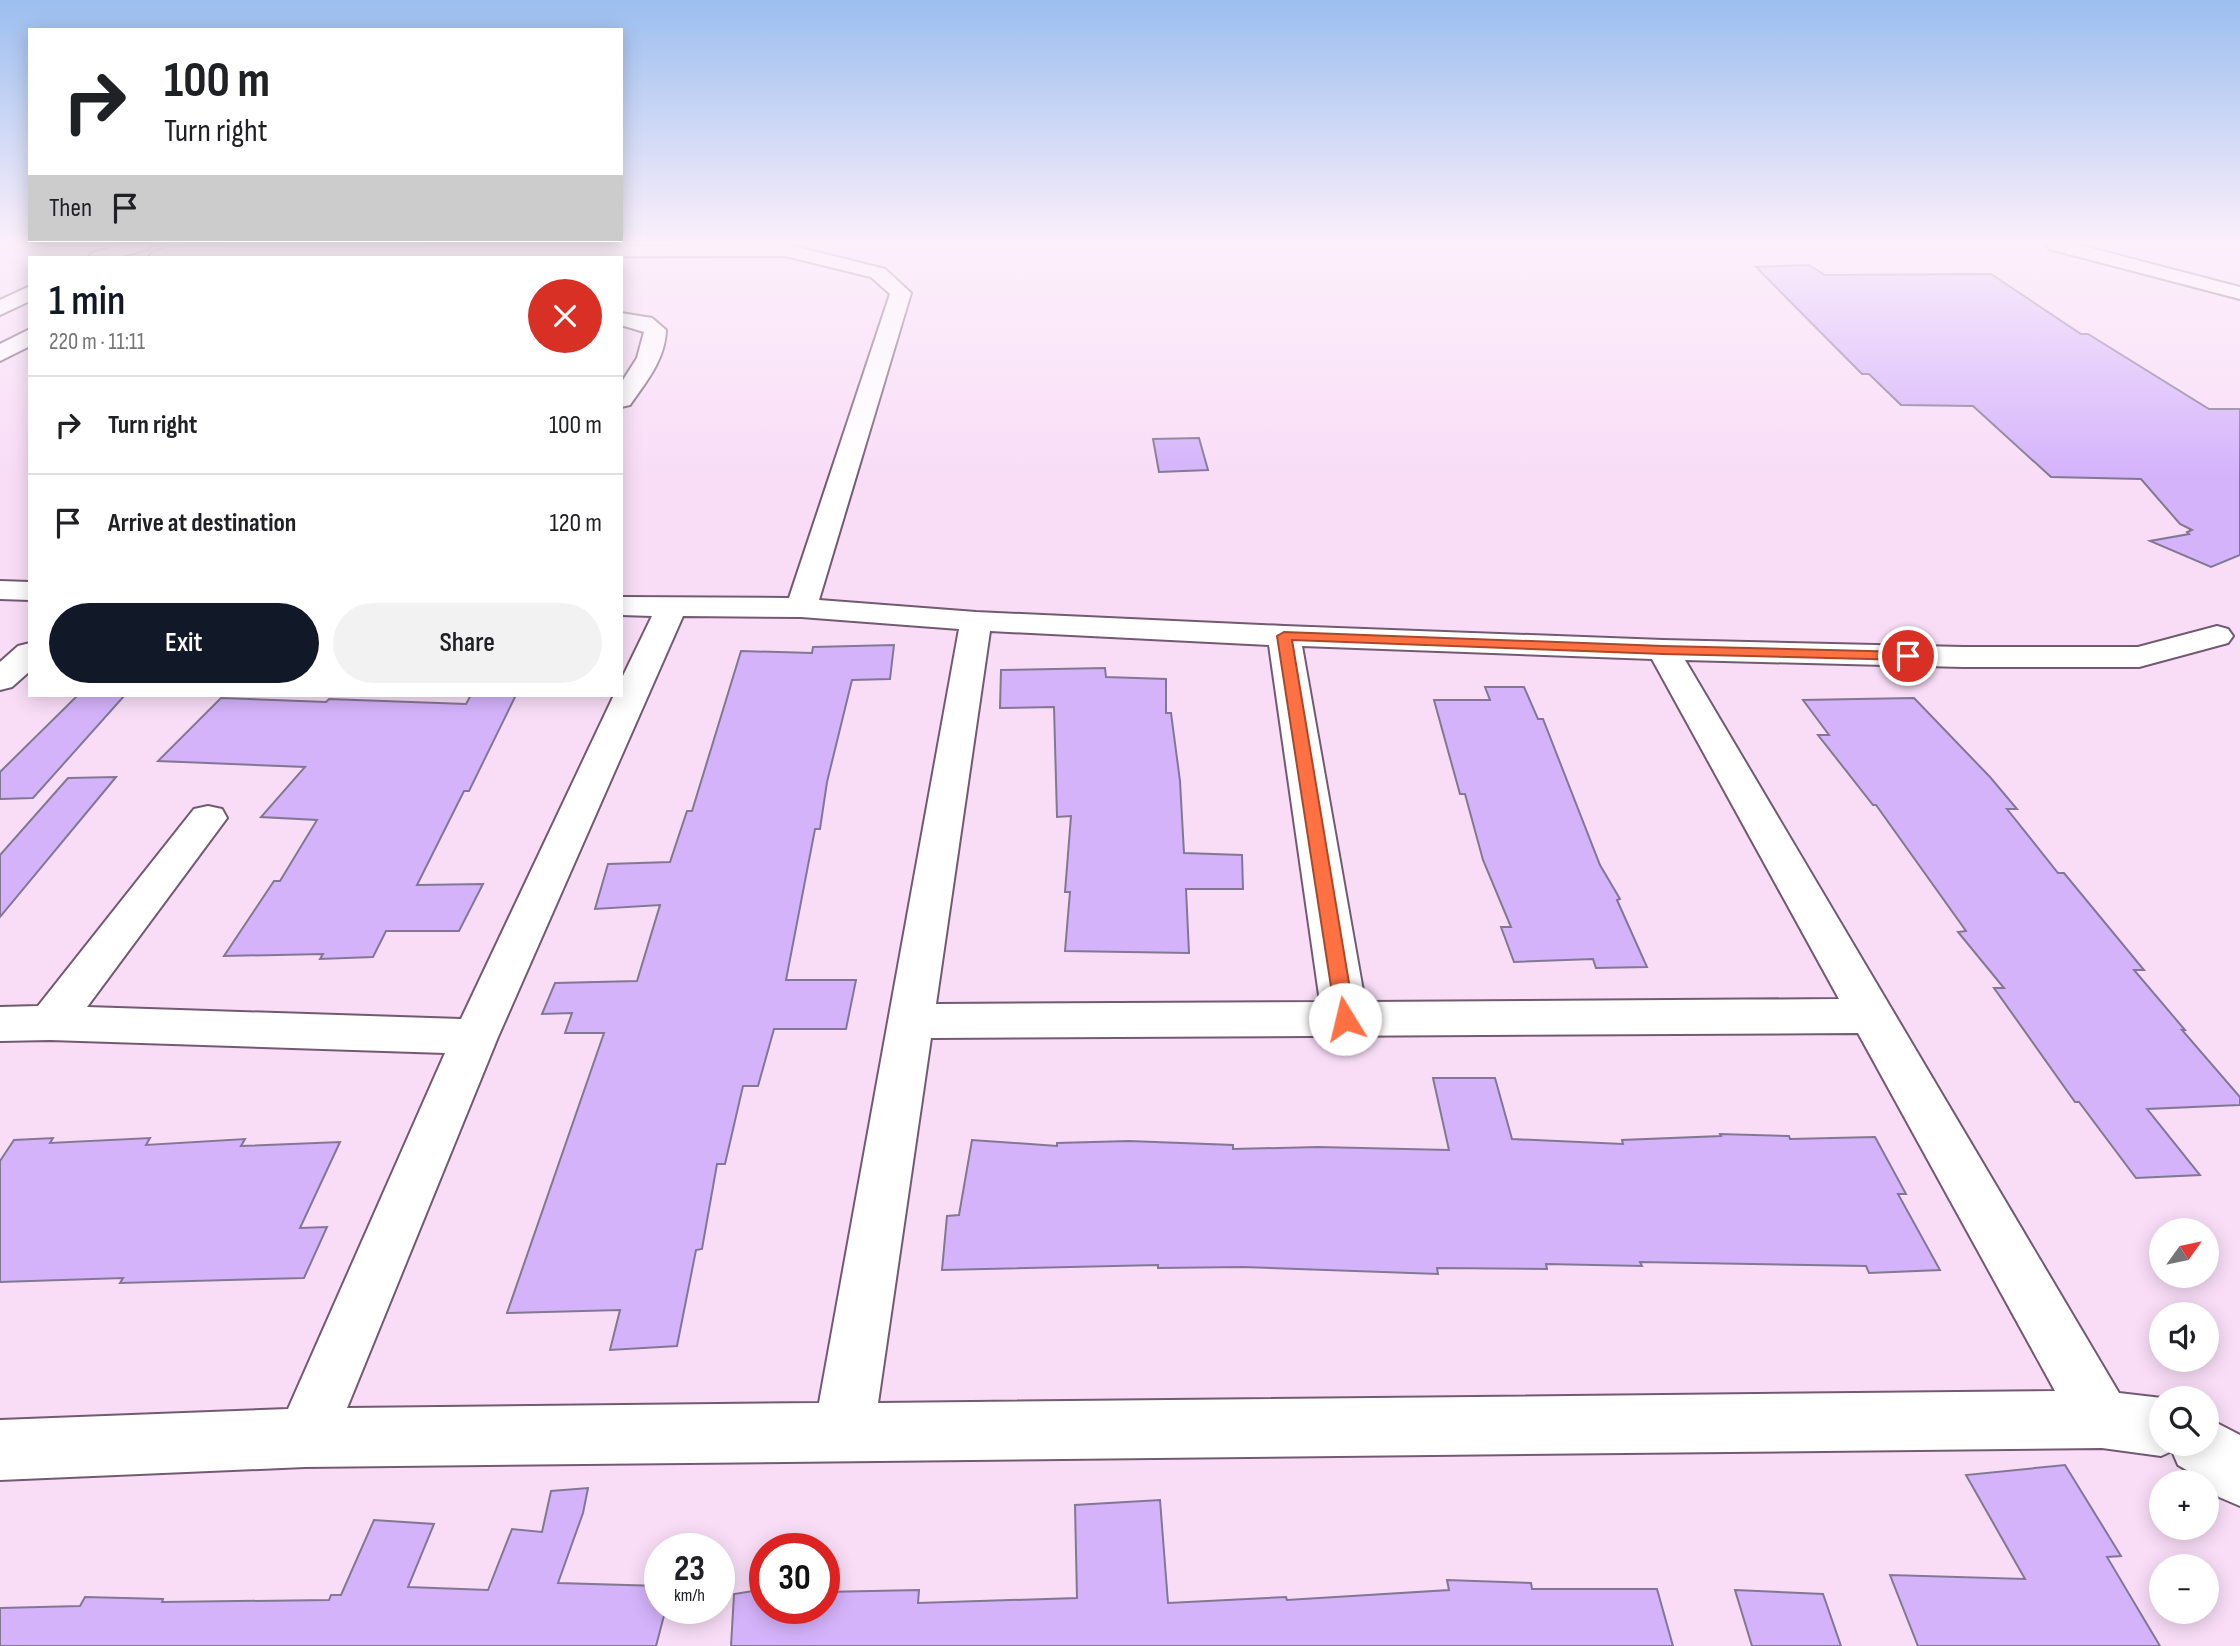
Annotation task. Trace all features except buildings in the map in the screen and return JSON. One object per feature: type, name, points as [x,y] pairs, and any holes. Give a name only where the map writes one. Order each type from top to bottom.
[{"type":"street","points":[[623,397],[642,371],[656,343],[655,330],[637,322]]},
{"type":"street","points":[[801,608],[892,322]]},
{"type":"street","points":[[0,354],[28,337]]},
{"type":"street","points":[[0,590],[28,591]]},
{"type":"street","points":[[623,606],[801,608],[976,621],[1284,636],[1663,650],[1963,657],[2139,657],[2217,636]]},
{"type":"street","points":[[305,1438],[475,1037],[671,608]]},
{"type":"street","points":[[844,1431],[976,621]]},
{"type":"street","points":[[1284,636],[1345,1019]]},
{"type":"street","points":[[1663,650],[2102,1419]]},
{"type":"street","points":[[0,680],[28,655]]},
{"type":"street","points":[[50,1023],[208,818]]},
{"type":"street","points":[[911,1021],[1870,1016]]},
{"type":"street","points":[[0,1024],[50,1023],[475,1037]]},
{"type":"street","points":[[0,1450],[305,1438],[844,1431],[2102,1419],[2149,1425]]},
{"type":"street","points":[[2219,1456],[2240,1476]]},
{"type":"route","points":[[1345,1019],[1284,636],[1908,656]]}]
